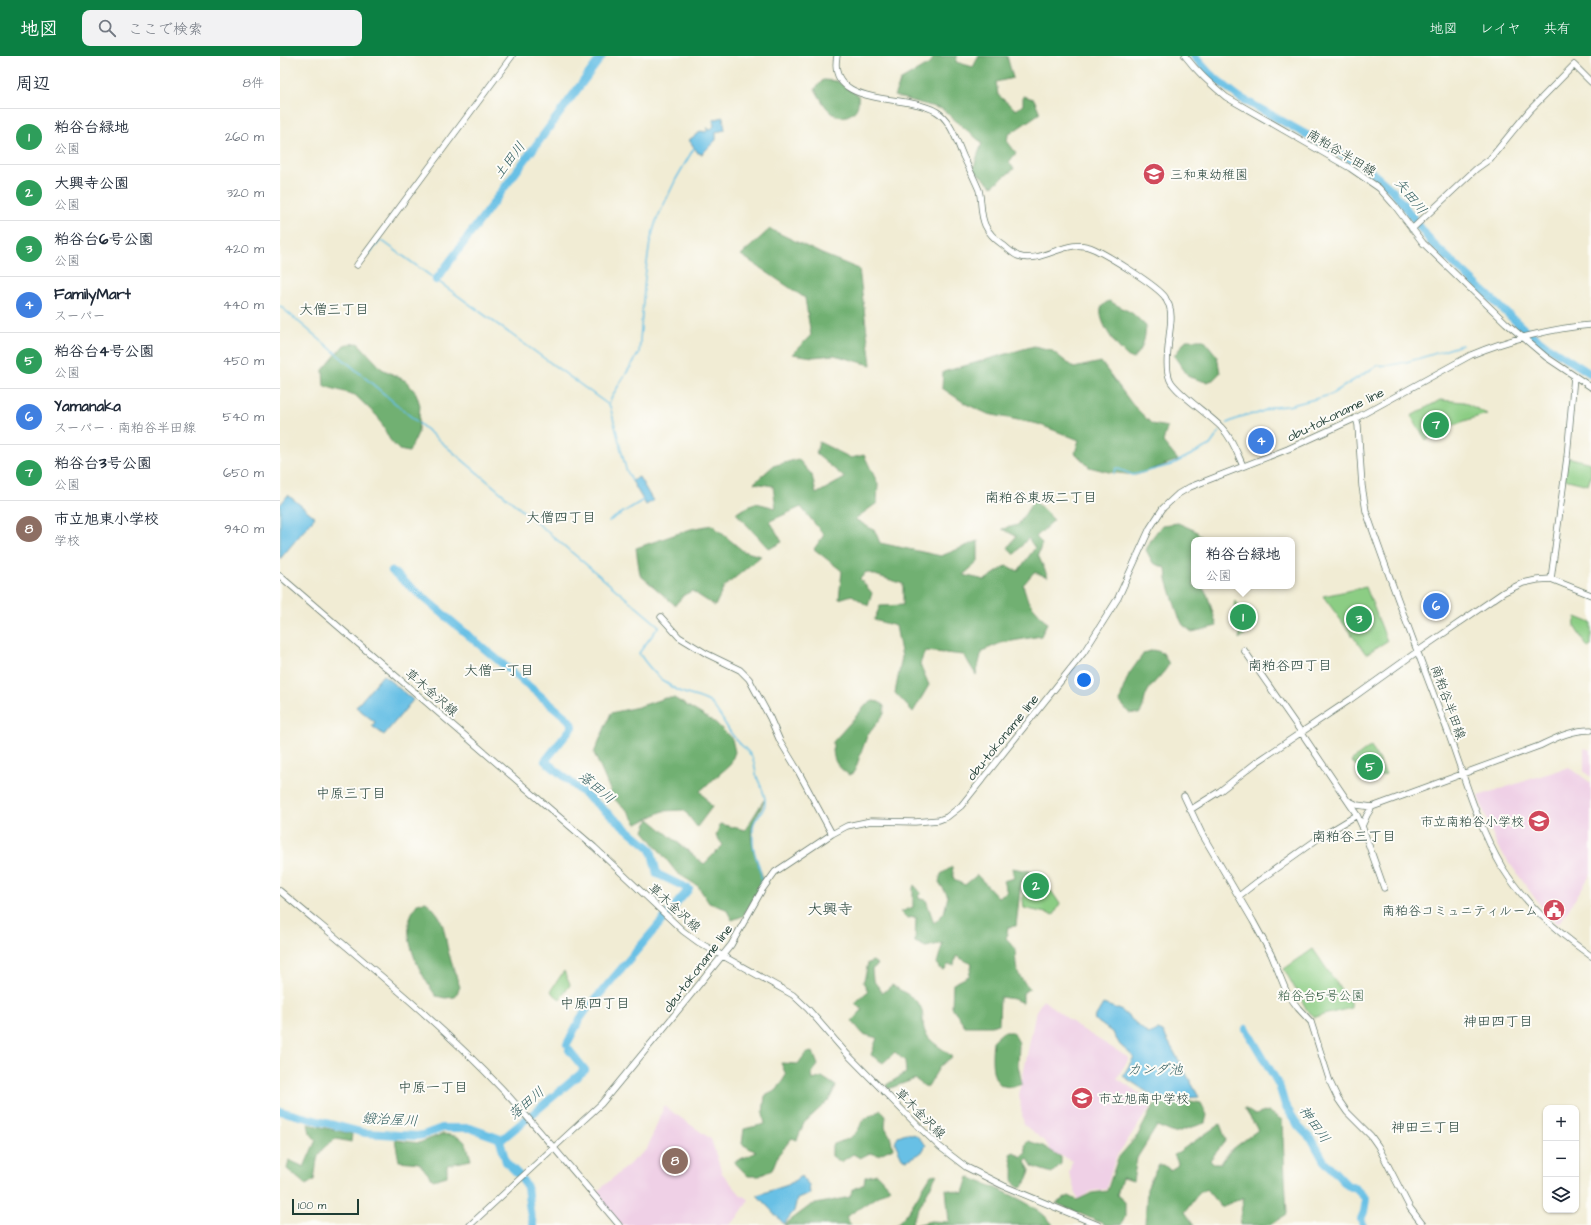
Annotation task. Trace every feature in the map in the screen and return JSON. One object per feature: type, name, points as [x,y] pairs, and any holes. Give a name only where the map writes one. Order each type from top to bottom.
[{"type":"street","points":[[357,265],[512,56]]},
{"type":"street","points":[[837,56],[836,64],[840,76],[845,85],[852,90],[863,94],[926,106],[943,117],[958,143],[977,185],[981,197],[982,217],[985,226],[993,236],[1016,255],[1024,258],[1032,257],[1051,253],[1064,247],[1084,246],[1094,249],[1126,269],[1158,290],[1165,297],[1171,316],[1168,365],[1170,380],[1179,391],[1221,427],[1228,435],[1244,466]]},
{"type":"street","name":"南粕谷半田線","points":[[1186,56],[1204,78],[1226,97],[1350,168],[1378,188],[1395,206],[1423,243],[1546,357],[1591,387]]},
{"type":"street","points":[[1412,228],[1476,169],[1490,159],[1529,111],[1574,65],[1591,82]]},
{"type":"street","name":"obu-tokoname line","points":[[470,1225],[601,1104],[722,955],[742,926],[762,890],[776,872],[832,834],[847,826],[871,821],[915,822],[939,820],[947,817],[961,806],[1096,635],[1118,598],[1143,541],[1163,508],[1178,494],[1190,487],[1288,449],[1356,418],[1470,355],[1490,347],[1524,337],[1591,325]]},
{"type":"street","points":[[1551,579],[1567,457],[1574,376]]},
{"type":"street","name":"南粕谷半田線","points":[[1356,418],[1358,425],[1362,486],[1366,511],[1469,791],[1491,845],[1510,878],[1527,900],[1549,924],[1591,956]]},
{"type":"street","name":"草木金沢線","points":[[280,576],[594,846],[683,931],[698,942],[793,995],[808,1009],[848,1055],[940,1147],[966,1167],[1004,1186],[1098,1225]]},
{"type":"street","points":[[1190,810],[1220,791],[1256,762],[1351,699],[1504,592],[1523,583],[1551,579],[1591,594]]},
{"type":"street","points":[[660,617],[679,637],[740,670],[749,679],[770,718],[780,741],[797,768],[832,834]]},
{"type":"street","points":[[1244,650],[1302,732],[1356,815],[1362,826],[1384,888]]},
{"type":"street","points":[[1346,799],[1357,805],[1372,807],[1539,746],[1561,735],[1575,731],[1591,730]]},
{"type":"street","points":[[1184,796],[1202,834],[1271,954],[1287,993],[1311,1022],[1330,1082],[1338,1099],[1346,1112],[1371,1136],[1378,1146],[1410,1208],[1423,1225]]},
{"type":"street","points":[[1362,826],[1372,807]]},
{"type":"street","points":[[1239,896],[1319,838],[1356,815]]},
{"type":"street","points":[[280,891],[399,991],[446,1034],[502,1090],[553,1147],[619,1225]]},
{"type":"shaded area","points":[[1584,748],[1591,750],[1591,777],[1584,772]]},
{"type":"shaded area","name":"市立南粕谷小学校","points":[[1569,767],[1591,783],[1591,874],[1563,918],[1557,924],[1545,912],[1497,846],[1478,796]]},
{"type":"shaded area","name":"市立旭南中学校","points":[[1043,1000],[1080,1028],[1129,1058],[1117,1078],[1149,1100],[1152,1105],[1116,1157],[1106,1189],[1092,1191],[1078,1199],[1069,1173],[1072,1161],[1051,1151],[1045,1141],[1024,1125],[1021,1109],[1019,1095],[1036,1011]]},
{"type":"shaded area","points":[[664,1106],[711,1139],[722,1173],[740,1194],[749,1200],[737,1218],[729,1225],[619,1225],[593,1195],[647,1149]]},
{"type":"green space","points":[[934,56],[957,56],[956,62],[973,67],[979,56],[1007,56],[1013,78],[996,82],[998,95],[1016,110],[1023,105],[1023,96],[1034,99],[1040,113],[1008,135],[1007,141],[1016,153],[1009,162],[1014,169],[992,186],[973,169],[982,143],[942,109],[894,96],[901,80],[931,63]]},
{"type":"green space","points":[[823,80],[837,81],[858,95],[858,106],[851,114],[845,117],[839,116],[829,110],[815,89]]},
{"type":"green space","points":[[770,229],[822,254],[859,269],[871,365],[834,355],[813,357],[792,354],[811,335],[805,298],[741,255]]},
{"type":"green space","points":[[1109,301],[1132,313],[1146,326],[1141,349],[1132,359],[1127,356],[1116,344],[1103,322],[1101,309],[1104,304]]},
{"type":"green space","points":[[1186,340],[1204,340],[1217,356],[1220,373],[1213,380],[1206,382],[1189,377],[1174,356]]},
{"type":"green space","points":[[358,343],[382,369],[406,381],[416,393],[420,405],[418,433],[409,452],[399,450],[390,440],[378,417],[355,395],[324,386],[323,370],[344,345]]},
{"type":"green space","points":[[1034,346],[1051,350],[1074,368],[1101,362],[1132,404],[1152,424],[1167,427],[1163,442],[1178,460],[1136,475],[1109,472],[1089,467],[1075,453],[1079,440],[1038,424],[988,414],[966,404],[942,388],[943,372]]},
{"type":"green space","points":[[1440,400],[1464,402],[1487,414],[1463,421],[1433,435],[1426,440],[1411,416]]},
{"type":"green space","points":[[819,442],[851,458],[864,455],[878,484],[877,503],[855,519],[875,531],[880,543],[941,556],[978,541],[978,562],[963,575],[985,580],[1006,566],[1018,571],[1035,548],[1028,538],[1014,555],[1008,548],[1016,536],[1002,529],[1018,525],[1034,500],[1054,520],[1036,537],[1042,543],[1038,555],[1048,577],[1034,572],[1023,585],[1028,601],[1047,623],[1041,636],[1001,643],[982,651],[976,675],[964,655],[925,651],[920,664],[929,685],[913,712],[895,693],[902,657],[896,626],[874,620],[880,606],[903,605],[903,584],[866,572],[860,579],[872,593],[868,606],[852,595],[839,599],[842,571],[814,549],[824,535],[801,507],[770,521],[782,542],[769,549],[736,513],[756,503],[776,508],[773,486],[754,483],[773,466],[798,459],[812,475],[816,494],[845,478],[816,454]]},
{"type":"green space","points":[[1567,457],[1591,463],[1591,476],[1588,485],[1564,479]]},
{"type":"green space","points":[[1178,523],[1196,531],[1201,537],[1191,537],[1191,589],[1203,589],[1207,594],[1217,626],[1192,632],[1183,625],[1178,615],[1167,579],[1166,568],[1153,563],[1146,550],[1152,538],[1162,525]]},
{"type":"green space","points":[[712,525],[743,551],[761,556],[724,587],[715,606],[692,591],[684,595],[675,605],[640,575],[636,548],[691,529]]},
{"type":"green space","points":[[1366,587],[1387,641],[1366,654],[1323,596]]},
{"type":"green space","points":[[1235,600],[1254,627],[1239,639],[1240,627],[1234,604]]},
{"type":"green space","points":[[1576,617],[1591,623],[1591,646],[1588,648],[1574,626]]},
{"type":"green space","points":[[1154,650],[1163,653],[1169,664],[1148,691],[1139,714],[1129,713],[1120,702],[1123,689],[1129,674],[1144,653]]},
{"type":"green space","points":[[665,698],[674,698],[716,723],[732,739],[735,752],[730,765],[700,791],[712,807],[697,827],[684,810],[663,811],[637,824],[628,811],[614,799],[594,753],[611,713],[638,707]]},
{"type":"green space","points":[[873,701],[879,702],[884,706],[884,714],[867,736],[855,770],[849,775],[840,768],[835,761],[833,742],[866,705]]},
{"type":"green space","points":[[1371,746],[1386,774],[1370,779],[1351,761]]},
{"type":"green space","points":[[764,800],[762,807],[754,820],[751,833],[753,847],[764,882],[743,916],[732,920],[726,909],[709,903],[698,886],[677,873],[644,831],[649,819],[704,864],[723,845],[716,836],[720,824],[745,830]]},
{"type":"green space","points":[[952,867],[954,880],[965,885],[977,875],[998,897],[1007,892],[1003,881],[1014,878],[1012,868],[1041,873],[1045,882],[1021,882],[1016,926],[1008,927],[1006,938],[1015,948],[1016,965],[1021,979],[1030,988],[1023,993],[1023,1003],[1014,999],[1000,997],[999,1024],[991,1026],[965,1026],[952,1007],[953,984],[969,976],[972,964],[956,956],[954,965],[948,965],[944,970],[939,968],[937,963],[943,943],[926,947],[915,942],[916,917],[907,918],[901,912],[913,907],[914,885],[921,893],[918,896],[920,899],[926,900],[934,923],[944,913],[948,896],[939,882],[941,874]]},
{"type":"green space","points":[[1024,870],[1039,873],[1060,904],[1054,915],[1024,908]]},
{"type":"green space","points":[[426,902],[437,914],[443,925],[449,954],[460,987],[455,997],[445,998],[436,996],[424,978],[414,957],[409,936],[411,915],[417,904]]},
{"type":"green space","name":"粕谷台5号公園","points":[[1313,949],[1351,1004],[1351,1008],[1315,1017],[1307,1010],[1284,969]]},
{"type":"green space","points":[[873,961],[878,965],[872,969],[873,980],[883,993],[892,985],[908,994],[915,1000],[921,1009],[926,1034],[932,1041],[952,1057],[940,1066],[927,1088],[915,1079],[888,1089],[886,1085],[906,1073],[905,1061],[895,1052],[883,1063],[871,1055],[877,1038],[863,1034],[852,1021],[862,1010],[855,1003],[868,991],[863,982],[868,963]]},
{"type":"green space","points":[[564,971],[570,985],[560,999],[552,993],[551,990]]},
{"type":"green space","points":[[1003,1032],[1013,1032],[1019,1043],[1018,1065],[1022,1084],[1011,1087],[1003,1086],[994,1076],[992,1059],[993,1041]]},
{"type":"green space","points":[[813,1052],[818,1065],[812,1073],[813,1080],[822,1077],[836,1086],[829,1100],[804,1123],[797,1140],[792,1138],[778,1155],[772,1170],[759,1176],[748,1176],[734,1162],[756,1152],[742,1144],[744,1129],[765,1124],[763,1113],[765,1096],[777,1090],[786,1075],[781,1063],[798,1064],[806,1053]]},
{"type":"green space","points":[[1165,1096],[1201,1103],[1207,1115],[1205,1123],[1174,1133],[1157,1126],[1137,1158],[1133,1181],[1122,1178],[1117,1195],[1125,1202],[1125,1217],[1121,1225],[1106,1225],[1056,1203],[1069,1196],[1077,1200],[1092,1193],[1107,1191],[1118,1158],[1138,1135],[1153,1106]]},
{"type":"green space","points":[[1244,1108],[1255,1115],[1268,1111],[1282,1120],[1287,1214],[1270,1225],[1241,1225],[1240,1217],[1244,1197],[1221,1207],[1206,1189],[1198,1194],[1185,1212],[1194,1225],[1145,1225],[1147,1189],[1159,1165],[1164,1165],[1170,1170],[1177,1166],[1178,1163],[1174,1155],[1220,1124],[1226,1140],[1210,1160],[1212,1163],[1221,1163],[1230,1151],[1258,1130]]},
{"type":"green space","points":[[881,1110],[886,1115],[885,1127],[890,1136],[893,1148],[878,1155],[870,1153],[860,1158],[853,1154],[841,1162],[832,1156],[832,1145],[850,1137],[860,1127],[862,1121]]},
{"type":"green space","points":[[308,1124],[352,1134],[351,1142],[336,1139],[320,1152],[314,1180],[306,1185],[287,1169],[289,1160],[304,1167],[316,1140],[310,1133]]},
{"type":"green space","points":[[442,1134],[455,1136],[462,1140],[467,1147],[471,1160],[447,1165],[447,1176],[433,1180],[419,1163],[399,1161],[395,1140],[419,1143]]},
{"type":"green space","points":[[1028,1141],[1043,1146],[1061,1157],[1061,1164],[1052,1173],[1033,1167],[1028,1159],[1025,1162],[1030,1170],[1027,1180],[1021,1188],[1015,1185],[1014,1182],[1010,1154],[1014,1152],[1021,1157],[1026,1153],[1025,1144]]},
{"type":"green space","points":[[877,1174],[890,1188],[846,1217],[851,1225],[784,1225],[811,1205],[850,1197],[852,1190],[864,1184],[865,1177]]},
{"type":"green space","points":[[937,1174],[912,1221],[913,1225],[896,1225],[908,1212],[931,1175]]},
{"type":"green space","points":[[968,1177],[1014,1196],[1037,1210],[1053,1225],[916,1225],[931,1221],[949,1222],[946,1189],[963,1193]]},
{"type":"water","points":[[723,117],[725,130],[716,132],[716,140],[702,154],[698,153],[689,140],[701,131],[705,132],[708,130],[707,128],[711,129],[714,126],[713,120]]},
{"type":"water","points":[[639,477],[653,501],[646,505],[632,481]]},
{"type":"water","points":[[288,495],[315,517],[280,559],[280,505]]},
{"type":"water","points":[[383,675],[413,700],[384,735],[372,726],[375,722],[356,707]]},
{"type":"water","name":"カンダ池","points":[[1103,1004],[1121,1010],[1148,1034],[1158,1030],[1163,1032],[1199,1097],[1159,1100],[1123,1076],[1134,1057],[1120,1045],[1113,1033],[1094,1019]]},
{"type":"water","points":[[906,1133],[916,1135],[926,1145],[922,1152],[907,1160],[902,1158],[895,1143],[898,1136]]},
{"type":"water","points":[[801,1176],[809,1185],[810,1194],[797,1199],[794,1211],[784,1224],[757,1195],[788,1185]]},
{"type":"waterway","name":"土田川","points":[[436,280],[602,56]]},
{"type":"waterway","name":"矢田川","points":[[1194,56],[1209,73],[1239,97],[1368,169],[1392,190],[1432,243],[1524,329],[1544,344],[1591,374]]},
{"type":"waterway","points":[[608,405],[639,353],[645,277],[650,242],[656,221],[676,179],[694,148]]},
{"type":"waterway","points":[[369,254],[381,240],[610,406],[626,469],[632,481]]},
{"type":"waterway","points":[[280,306],[659,626],[639,653],[643,659],[653,671],[670,686],[709,702],[734,737],[748,751],[753,759],[757,777],[764,793],[765,800],[765,806],[753,826],[753,848],[761,872],[761,883]]},
{"type":"waterway","points":[[1227,423],[1246,415],[1256,414],[1273,407],[1288,406],[1330,395],[1378,365],[1407,362],[1462,345]]},
{"type":"waterway","points":[[1113,474],[1116,468],[1133,475],[1171,465],[1210,445],[1220,431]]},
{"type":"waterway","points":[[609,521],[645,499]]},
{"type":"waterway","name":"落田川","points":[[392,571],[568,719],[573,726],[545,761],[651,849],[657,874],[689,889],[587,1009],[567,1044]]},
{"type":"waterway","name":"神田川","points":[[1246,1029],[1279,1085],[1285,1105],[1299,1127],[1313,1141],[1324,1161],[1347,1185],[1356,1189],[1366,1199],[1364,1212],[1361,1219],[1363,1225]]},
{"type":"waterway","name":"落田川","points":[[500,1141],[585,1070],[569,1050]]},
{"type":"waterway","name":"鍛治屋川","points":[[280,1111],[365,1133],[417,1136],[442,1128],[470,1128],[498,1138],[506,1162],[519,1175],[527,1187],[533,1225]]},
{"type":"place","name":"三和東幼稚園","points":[[1154,174]]},
{"type":"place","name":"粕谷台3号公園","points":[[1436,425]]},
{"type":"place","name":"FamilyMart","points":[[1261,441]]},
{"type":"place","name":"Yamanaka","points":[[1436,606]]},
{"type":"place","name":"粕谷台緑地","points":[[1243,617]]},
{"type":"place","name":"粕谷台6号公園","points":[[1359,619]]},
{"type":"place","name":"粕谷台4号公園","points":[[1370,767]]},
{"type":"place","name":"市立南粕谷小学校","points":[[1539,821]]},
{"type":"place","name":"大興寺公園","points":[[1036,886]]},
{"type":"place","name":"南粕谷コミュニティルーム","points":[[1554,910]]},
{"type":"place","name":"市立旭南中学校","points":[[1082,1098]]},
{"type":"place","name":"市立旭東小学校","points":[[675,1161]]},
{"type":"district","name":"大僧三丁目","points":[[334,309]]},
{"type":"district","name":"南粕谷東坂二丁目","points":[[1041,497]]},
{"type":"district","name":"大僧四丁目","points":[[561,517]]},
{"type":"district","name":"南粕谷四丁目","points":[[1290,665]]},
{"type":"district","name":"大僧一丁目","points":[[499,670]]},
{"type":"district","name":"中原三丁目","points":[[351,793]]},
{"type":"district","name":"南粕谷三丁目","points":[[1354,836]]},
{"type":"district","name":"大興寺","points":[[830,909]]},
{"type":"district","name":"中原四丁目","points":[[595,1003]]},
{"type":"district","name":"神田四丁目","points":[[1498,1021]]},
{"type":"district","name":"中原一丁目","points":[[433,1087]]},
{"type":"district","name":"神田三丁目","points":[[1426,1127]]}]
